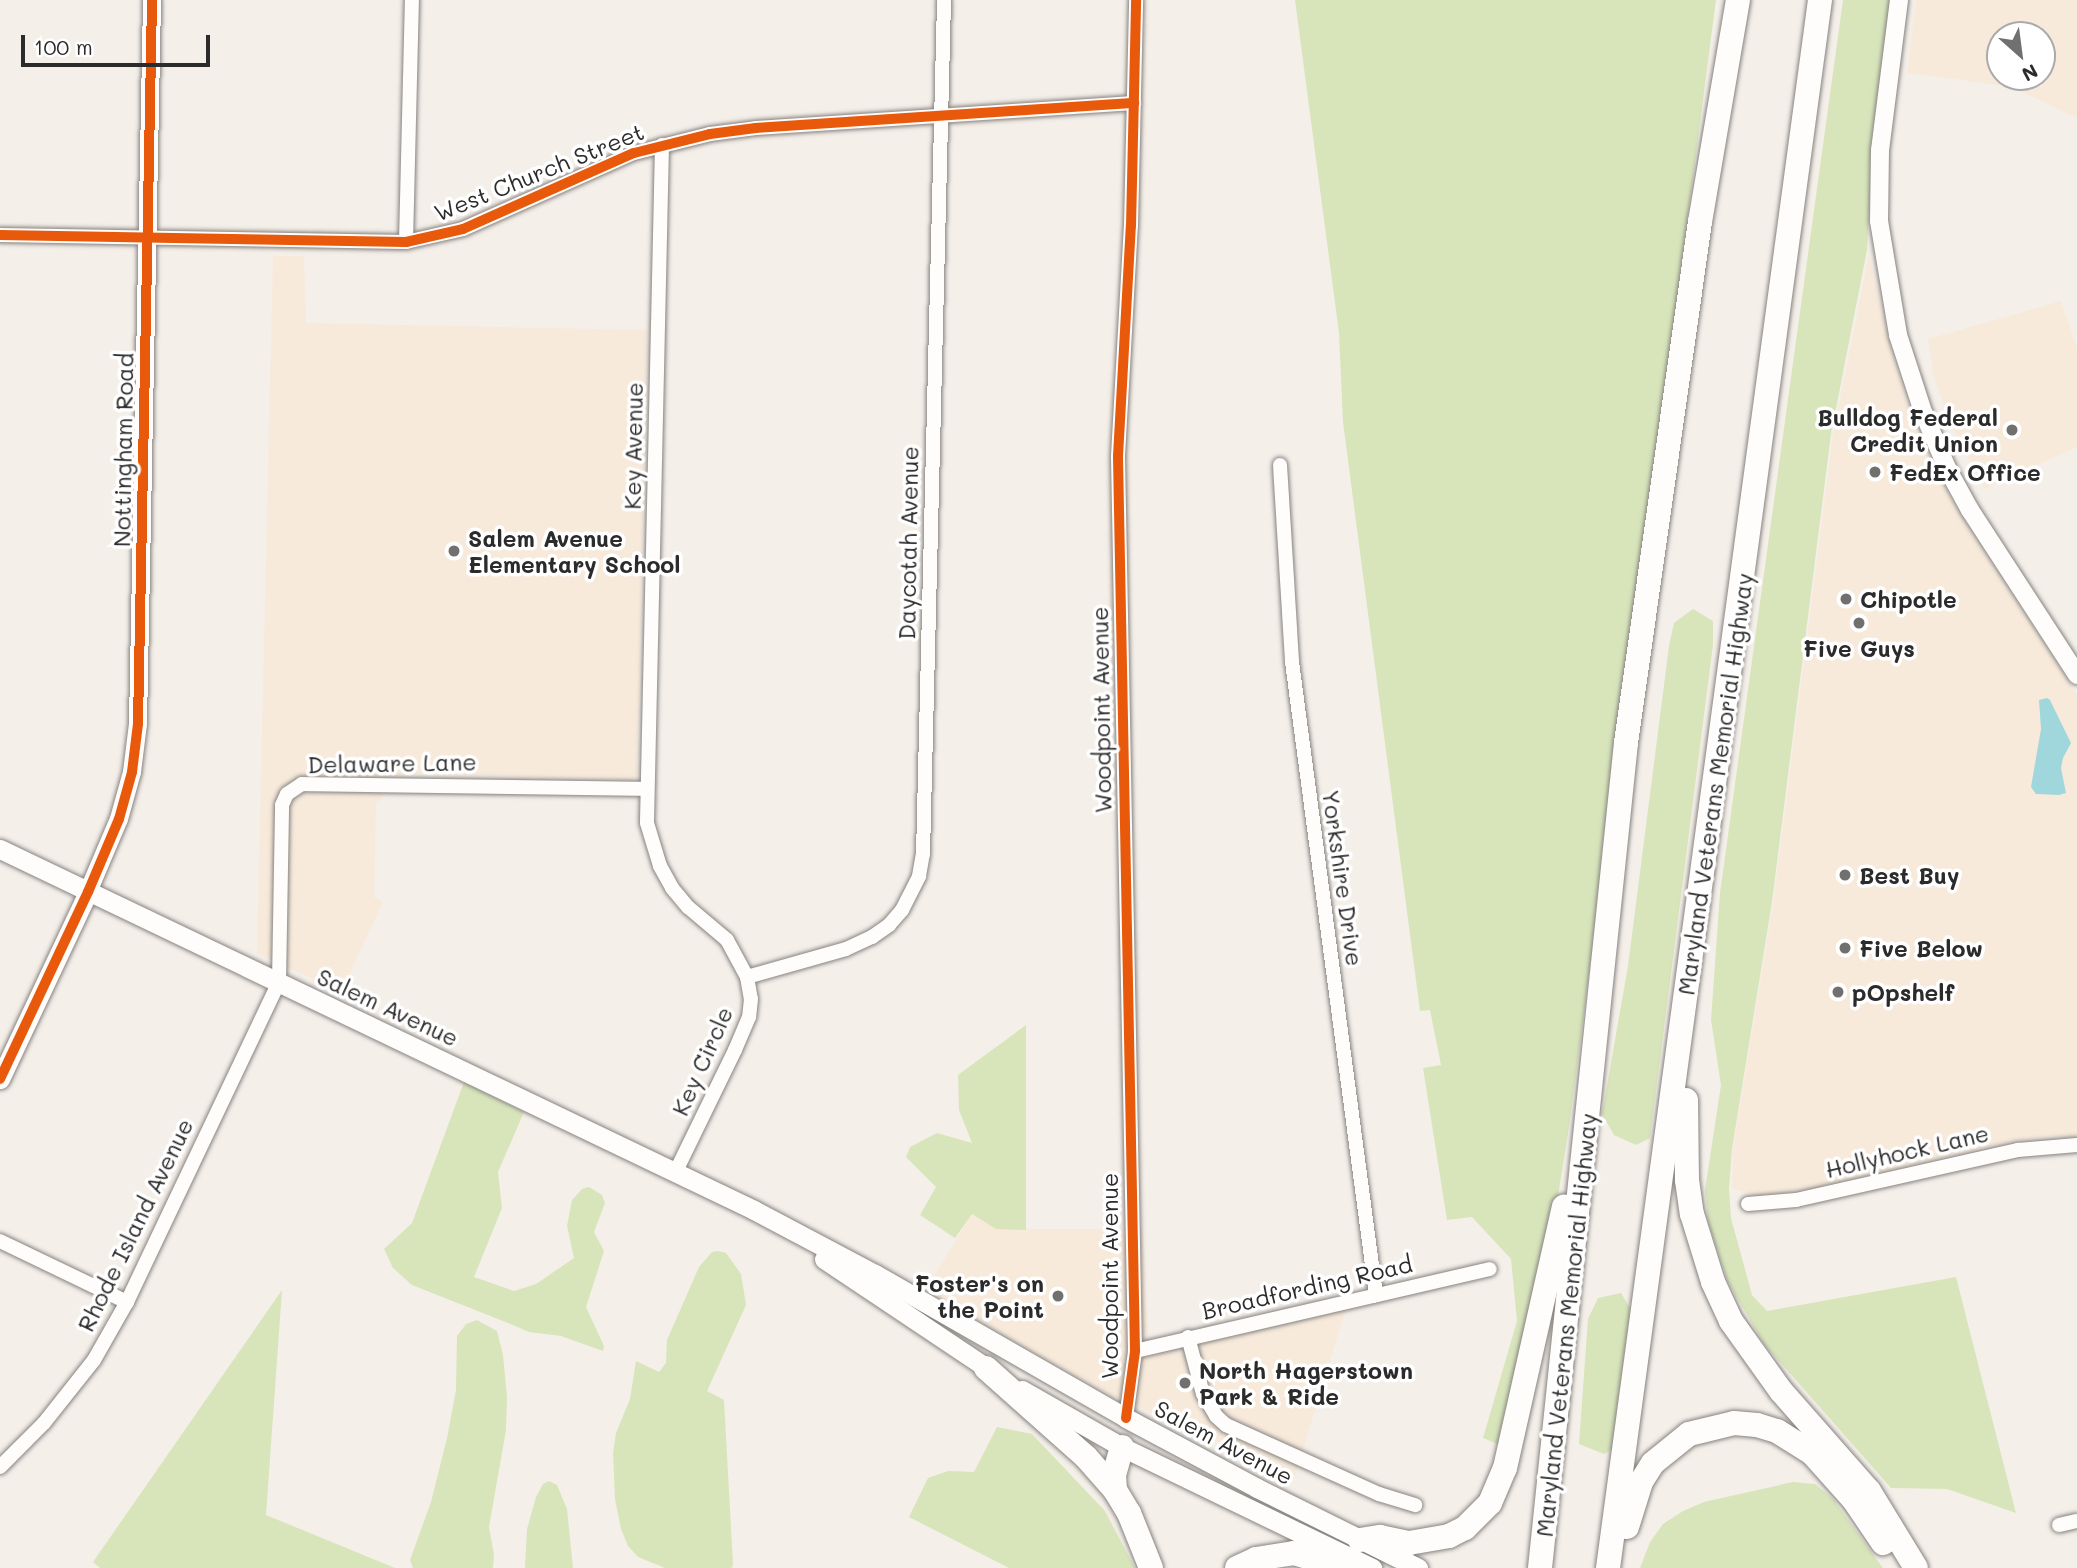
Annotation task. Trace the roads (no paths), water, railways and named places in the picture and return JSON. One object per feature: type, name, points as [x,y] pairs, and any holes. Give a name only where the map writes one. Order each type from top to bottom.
[{"type":"highway","name":"Maryland Veterans Memorial Highway","points":[[1608,1568],[1820,0]]},
{"type":"highway","name":"Maryland Veterans Memorial Highway","points":[[1540,1568],[1626,743],[1700,222],[1736,6]]},
{"type":"highway","points":[[1699,902],[1686,1142],[1692,1214],[1701,1250],[1731,1321],[1754,1357],[1869,1491],[1894,1526],[1916,1568]]},
{"type":"highway","points":[[1360,1540],[1380,1537],[1409,1543],[1449,1536],[1479,1516],[1499,1486],[1553,1261],[1592,1065]]},
{"type":"highway","points":[[986,1368],[1086,1457],[1115,1490],[1129,1513],[1151,1568]]},
{"type":"highway","points":[[1616,1568],[1641,1482],[1653,1463],[1689,1434],[1734,1423],[1757,1425],[1777,1431],[1812,1453],[1854,1500],[1897,1568]]},
{"type":"highway","points":[[1115,1490],[1114,1475],[1122,1447]]},
{"type":"highway","points":[[1237,1568],[1256,1559],[1294,1553],[1344,1568]]},
{"type":"main road","name":"Salem Avenue","points":[[0,849],[754,1210],[875,1274],[1126,1418],[1418,1568]]},
{"type":"main road","points":[[0,1079],[88,892]]},
{"type":"main road","name":"Salem Avenue","points":[[754,1210],[986,1368],[1122,1447],[1372,1568]]},
{"type":"main road","points":[[1122,1447],[1126,1418]]},
{"type":"street","name":"Nottingham Road","points":[[88,892],[119,820],[132,772],[138,724],[152,0]]},
{"type":"street","points":[[406,242],[412,0]]},
{"type":"street","name":"Daycotah Avenue","points":[[747,977],[846,949],[872,937],[902,910],[919,876],[923,854],[944,0]]},
{"type":"street","name":"Woodpoint Avenue","points":[[1126,1418],[1135,1351],[1118,456],[1131,226],[1136,0]]},
{"type":"street","points":[[1899,0],[1880,150],[1879,221],[1891,306],[1906,363],[1947,468],[1970,510],[2077,675]]},
{"type":"street","name":"West Church Street","points":[[0,235],[406,242],[463,229],[601,166],[662,145],[756,128],[1134,103]]},
{"type":"street","name":"Key Avenue","points":[[647,789],[662,145]]},
{"type":"street","name":"Yorkshire Drive","points":[[1280,465],[1292,662],[1376,1295]]},
{"type":"street","name":"Delaware Lane","points":[[279,982],[282,805],[287,794],[302,784],[647,789]]},
{"type":"street","name":"Key Circle","points":[[647,789],[648,823],[660,866],[688,907],[727,940],[747,977],[751,999],[749,1017],[676,1171]]},
{"type":"street","name":"Rhode Island Avenue","points":[[0,1467],[68,1396],[94,1360],[127,1303],[279,982]]},
{"type":"street","name":"Hollyhock Lane","points":[[1748,1204],[1796,1200],[2018,1150],[2077,1145]]},
{"type":"street","points":[[0,1241],[127,1303]]},
{"type":"street","name":"Broadfording Road","points":[[1135,1351],[1490,1269]]},
{"type":"street","points":[[1188,1337],[1203,1394],[1216,1416],[1226,1425],[1379,1494],[1415,1505]]},
{"type":"street","points":[[2059,1525],[2077,1521]]},
{"type":"water","points":[[2047,698],[2071,743],[2061,768],[2066,793],[2059,795],[2036,794],[2031,787],[2041,729],[2039,700]]},
{"type":"place","name":"Bulldog Federal Credit Union","points":[[2012,430]]},
{"type":"place","name":"FedEx Office","points":[[1875,472]]},
{"type":"place","name":"Salem Avenue Elementary School","points":[[454,551]]},
{"type":"place","name":"Chipotle","points":[[1846,599]]},
{"type":"place","name":"Five Guys","points":[[1859,623]]},
{"type":"place","name":"Best Buy","points":[[1845,875]]},
{"type":"place","name":"Five Below","points":[[1845,948]]},
{"type":"place","name":"pOpshelf","points":[[1838,992]]},
{"type":"place","name":"Foster's on the Point","points":[[1058,1296]]},
{"type":"place","name":"North Hagerstown Park & Ride","points":[[1185,1383]]}]
